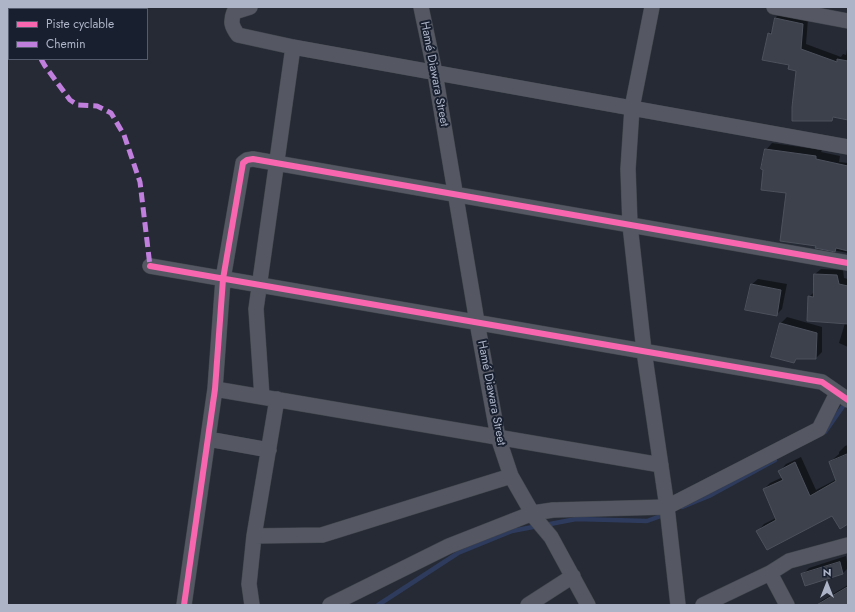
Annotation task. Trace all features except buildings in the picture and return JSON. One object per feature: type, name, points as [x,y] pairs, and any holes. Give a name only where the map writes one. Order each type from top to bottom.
[{"type":"street","points":[[250,7],[234,12],[231,20],[233,28],[238,35],[293,47],[848,147]]},
{"type":"street","name":"Hamé Diawara Street","points":[[421,7],[435,73],[498,437],[511,476],[534,515],[551,537],[588,605]]},
{"type":"street","points":[[652,7],[632,108],[628,169],[630,225],[644,351],[668,514],[678,605]]},
{"type":"street","points":[[774,7],[848,21]]},
{"type":"street","points":[[262,397],[256,309],[293,47]]},
{"type":"street","points":[[184,605],[215,389],[224,279],[243,163],[247,160],[253,159],[848,263]]},
{"type":"street","points":[[150,266],[822,382],[842,396],[819,429],[668,514],[553,510],[534,515],[449,546],[330,605]]},
{"type":"street","points":[[215,389],[277,398],[661,465]]},
{"type":"street","points":[[252,605],[249,584],[254,536],[277,398]]},
{"type":"street","points":[[208,439],[269,450]]},
{"type":"street","points":[[254,536],[322,534],[511,476]]},
{"type":"street","points":[[703,605],[770,574],[789,561],[848,545]]},
{"type":"street","points":[[770,574],[787,605]]},
{"type":"street","points":[[528,605],[573,576]]},
{"type":"waterway","points":[[825,432],[846,402]]},
{"type":"waterway","points":[[682,507],[709,496],[775,460]]},
{"type":"waterway","points":[[545,525],[576,519],[647,521],[666,514]]},
{"type":"waterway","points":[[378,605],[458,553],[512,531],[538,526]]},
{"type":"marked path","points":[[42,60],[70,100],[78,105],[97,106],[111,113],[124,135],[140,182],[150,266]]},
{"type":"cycle path","points":[[184,605],[215,389],[223,279],[243,163],[247,160],[253,159],[848,263]]},
{"type":"cycle path","points":[[150,266],[822,382],[848,400]]}]
